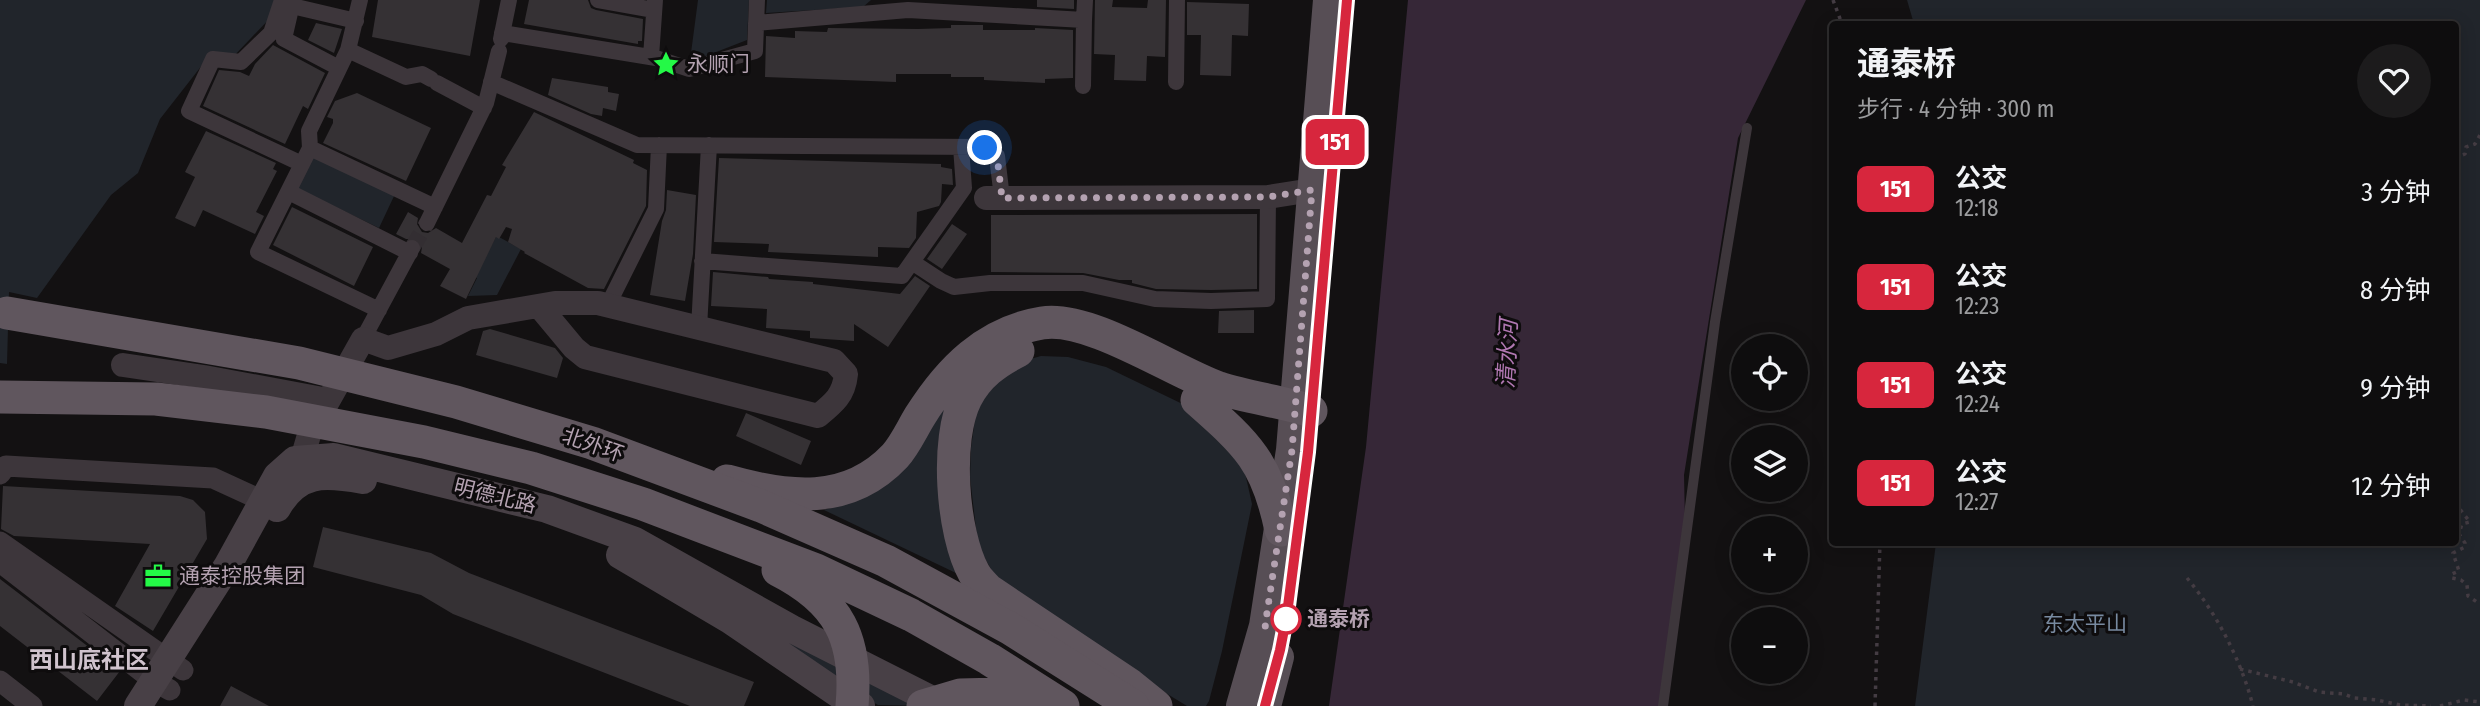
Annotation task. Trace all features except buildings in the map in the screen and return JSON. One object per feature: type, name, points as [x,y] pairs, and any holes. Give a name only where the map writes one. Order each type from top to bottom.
[{"type":"highway","name":"北外环","points":[[7,313],[299,363],[456,402],[592,443],[761,506],[886,561],[1011,629],[1133,706]]},
{"type":"highway","points":[[456,402],[591,433],[721,480],[760,491],[819,495],[855,485],[896,455],[948,375],[980,347],[1013,330],[1043,323],[1067,322],[1096,332],[1220,388],[1303,419]]},
{"type":"highway","points":[[1156,706],[1130,685],[988,590],[974,575],[964,547],[957,508],[955,443],[966,399],[979,378],[998,361],[1031,345],[1068,344],[1093,349],[1197,400],[1232,430],[1260,465],[1274,495],[1281,530]]},
{"type":"highway","name":"北外环","points":[[0,397],[156,399],[266,412],[424,442],[531,468],[643,504],[816,570],[911,615],[989,659],[1063,706]]},
{"type":"highway","points":[[1197,400],[1303,419]]},
{"type":"highway","points":[[424,442],[663,523],[751,556],[796,579],[826,604],[843,629],[850,647],[854,683],[852,706]]},
{"type":"highway","points":[[923,706],[960,695],[999,694],[1049,706]]},
{"type":"main road","points":[[1242,706],[1265,626],[1303,419],[1312,190],[1329,0]]},
{"type":"main road","points":[[1265,706],[1287,614],[1303,419],[1347,0]]},
{"type":"main road","name":"明德北路","points":[[303,469],[334,457],[533,506],[635,541],[792,629],[944,706]]},
{"type":"main road","points":[[138,706],[167,681],[248,562],[270,505],[292,486],[303,469]]},
{"type":"main road","name":"明德北路","points":[[303,469],[360,480],[535,524],[629,559],[720,614],[843,697],[861,706]]},
{"type":"street","points":[[360,0],[348,50],[309,131],[310,148],[258,252],[379,310]]},
{"type":"street","points":[[427,223],[484,108],[509,0]]},
{"type":"street","points":[[598,0],[654,5],[651,57]]},
{"type":"street","points":[[500,41],[651,57],[689,69],[755,51],[757,0]]},
{"type":"street","points":[[1083,86],[1085,0]]},
{"type":"street","points":[[1176,82],[1177,0]]},
{"type":"street","points":[[302,164],[189,111],[213,59],[241,62],[278,36],[289,2],[356,22]]},
{"type":"street","points":[[756,23],[886,6],[1006,8],[1084,20]]},
{"type":"street","points":[[278,36],[340,68]]},
{"type":"street","points":[[348,50],[406,78],[422,74],[484,108]]},
{"type":"street","points":[[491,82],[637,145],[985,148],[997,156],[994,198],[1268,197],[1312,190]]},
{"type":"street","points":[[608,305],[656,209],[659,145]]},
{"type":"street","points":[[699,328],[709,145]]},
{"type":"street","points":[[702,261],[902,276],[964,188],[961,147]]},
{"type":"street","points":[[310,148],[435,207]]},
{"type":"street","points":[[289,192],[411,251],[309,435],[303,469]]},
{"type":"street","points":[[912,262],[954,288],[990,283],[1083,284],[1155,299],[1211,302],[1267,299],[1268,197]]},
{"type":"street","points":[[363,339],[388,348],[436,334],[468,318],[539,306],[598,303],[834,361],[846,374],[845,388],[837,401],[818,416],[585,357],[574,348],[539,306]]},
{"type":"street","points":[[123,365],[328,400]]},
{"type":"street","points":[[0,474],[6,466],[213,478],[270,505]]},
{"type":"street","points":[[0,542],[167,681]]},
{"type":"street","points":[[0,562],[167,681]]},
{"type":"street","points":[[0,681],[32,706]]},
{"type":"lane","points":[[1663,706],[1715,322],[1747,128]]},
{"type":"path","points":[[1833,0],[1841,21]]},
{"type":"path","points":[[2459,156],[2465,154],[2466,147],[2475,144],[2480,135]]},
{"type":"path","points":[[2459,508],[2470,522],[2462,524],[2459,534],[2465,547],[2453,553],[2459,571],[2452,574],[2452,578],[2467,584],[2468,596],[2480,604]]},
{"type":"path","points":[[1875,706],[1880,546]]},
{"type":"path","points":[[2187,578],[2205,600],[2240,669],[2253,706]]},
{"type":"path","points":[[2240,669],[2293,682],[2319,692],[2400,705],[2431,706]]},
{"type":"path","points":[[2440,706],[2464,700],[2480,702]]},
{"type":"green space","points":[[0,0],[278,0],[274,14],[232,58],[210,55],[160,119],[138,173],[111,195],[37,298],[9,292],[7,364],[0,363]]},
{"type":"green space","points":[[698,0],[749,0],[747,40],[706,56],[691,53]]},
{"type":"green space","points":[[767,0],[871,0],[863,7],[766,13]]},
{"type":"green space","name":"东太平山","points":[[1907,0],[2480,0],[2480,706],[1915,706],[1936,546],[2459,546],[2459,21],[1913,21]]},
{"type":"green space","points":[[313,154],[395,194],[379,228],[296,188]]},
{"type":"green space","points":[[496,237],[521,249],[497,295],[468,296],[477,278],[475,277]]},
{"type":"green space","points":[[1041,356],[1068,357],[1106,367],[1197,411],[1243,464],[1252,504],[1222,651],[1206,706],[1187,706],[996,578],[978,546],[970,477],[977,405],[1016,363]]},
{"type":"green space","points":[[957,384],[958,574],[824,510],[859,499]]},
{"type":"green space","points":[[747,613],[925,706],[878,705],[829,678]]},
{"type":"water","name":"清水河","points":[[1408,0],[1806,0],[1738,138],[1684,475],[1685,521],[1659,706],[1329,706],[1366,447]]},
{"type":"tunnel","points":[[412,248],[427,223]]},
{"type":"bus line","name":"151","points":[[1265,706],[1287,614],[1308,452],[1347,0]]},
{"type":"place","name":"永顺门","points":[[666,64]]},
{"type":"place","name":"通泰控股集团","points":[[158,576]]},
{"type":"place","name":"通泰桥","points":[[1286,619]]},
{"type":"district","name":"西山底社区","points":[[89,660]]},
{"type":"route","points":[[985,148],[997,156],[1002,198],[1268,197],[1312,190],[1292,450],[1265,626],[1286,619]]}]
